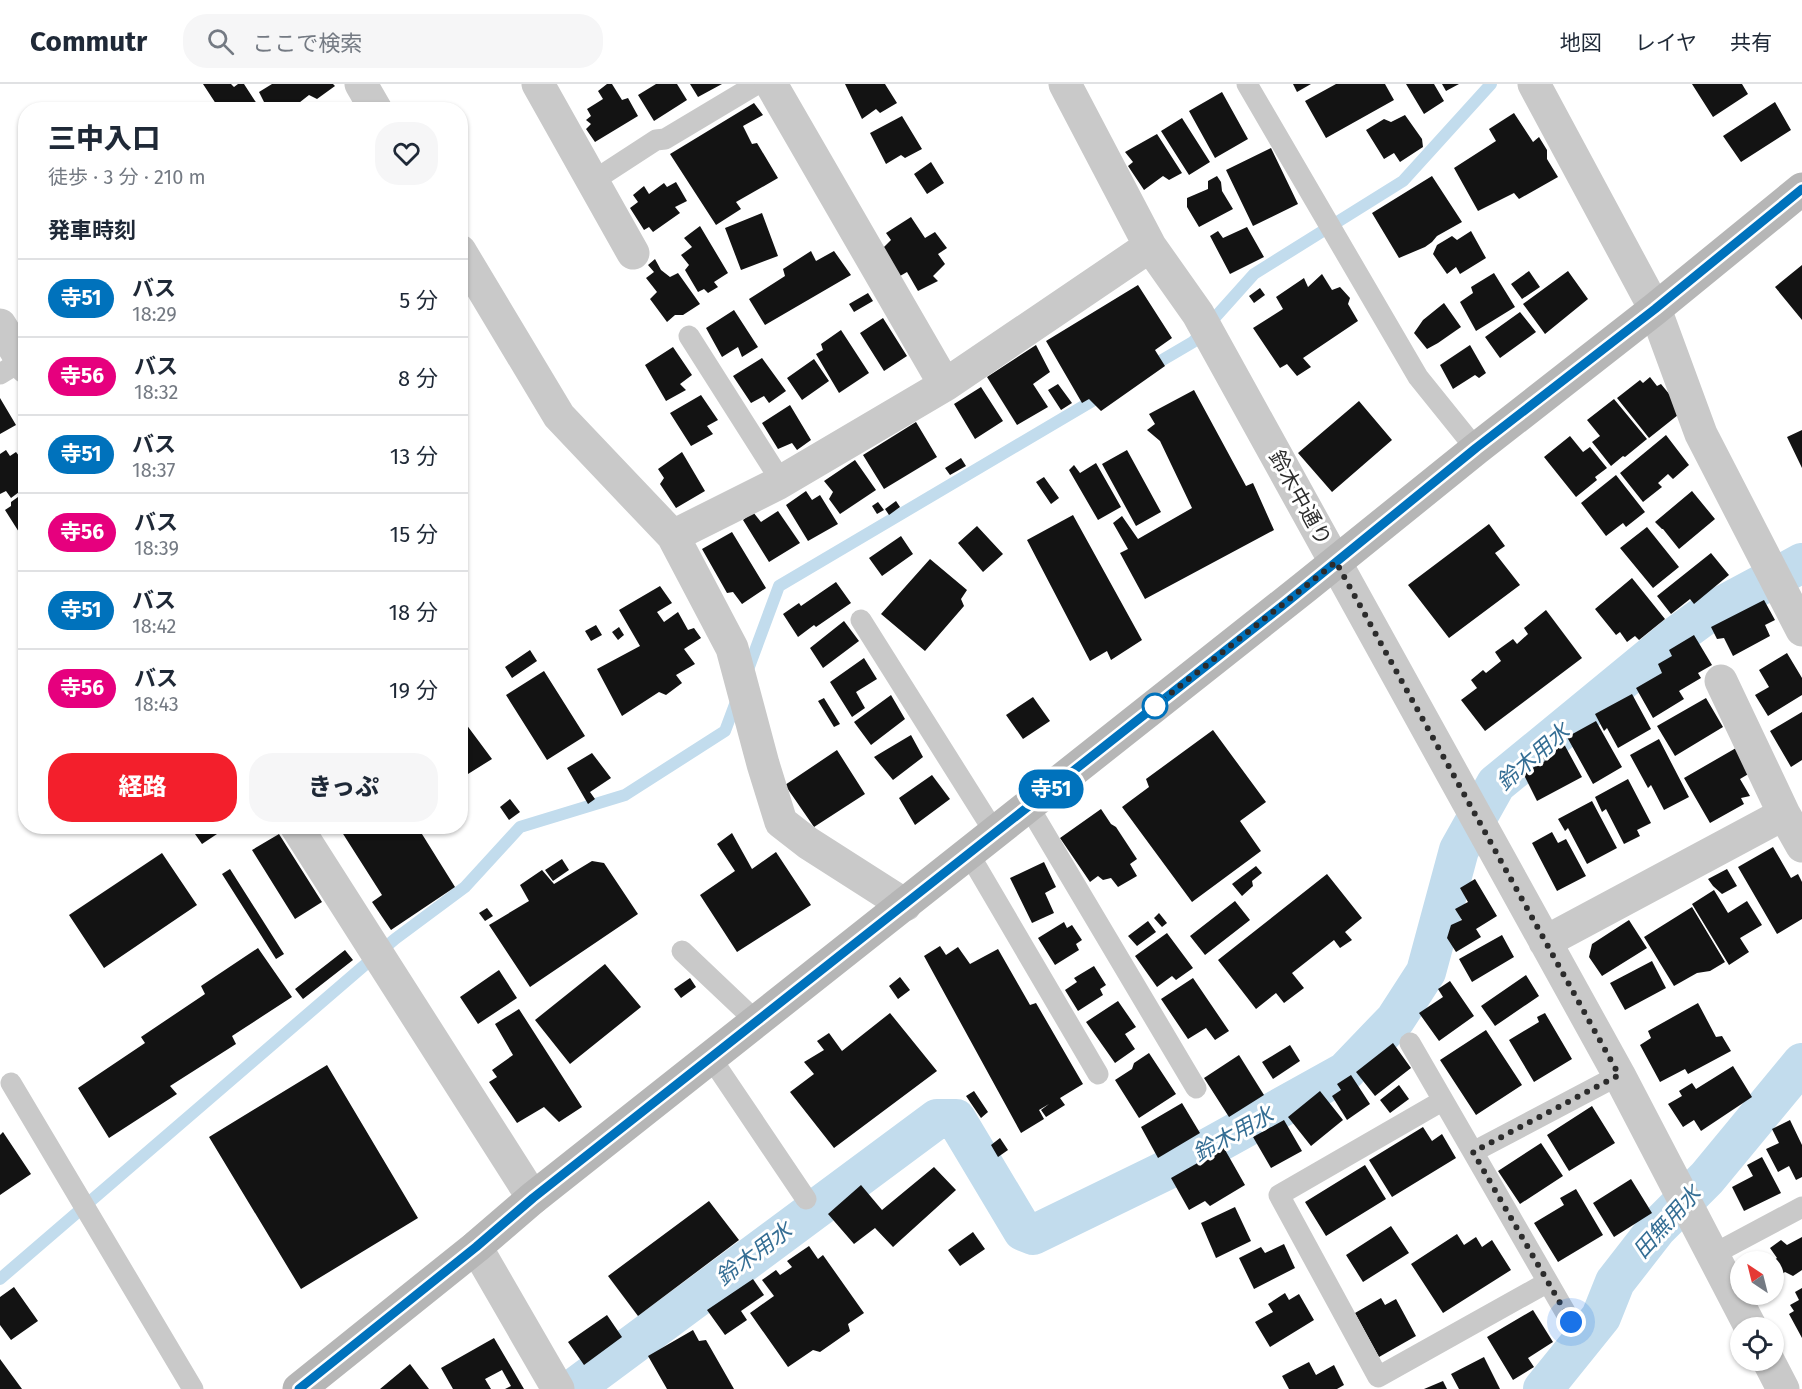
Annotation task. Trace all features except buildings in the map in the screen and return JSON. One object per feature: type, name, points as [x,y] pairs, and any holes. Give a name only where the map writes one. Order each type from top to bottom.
[{"type":"main road","points":[[299,1389],[476,1247],[533,1198],[1029,807],[1476,448],[1655,309],[1802,189]]},
{"type":"street","points":[[361,84],[371,102]]},
{"type":"street","points":[[538,84],[633,253]]},
{"type":"street","points":[[771,84],[945,385]]},
{"type":"street","name":"鈴木中通り","points":[[1065,84],[1150,246],[1198,314],[1215,344],[1619,1075],[1744,1317]]},
{"type":"street","points":[[1534,84],[1655,309],[1701,434],[1802,630]]},
{"type":"street","points":[[673,536],[781,481],[945,385],[1150,246]]},
{"type":"street","points":[[468,264],[559,416],[673,536],[732,652],[781,822],[808,843],[905,905]]},
{"type":"street","points":[[0,325],[18,365]]},
{"type":"street","points":[[1721,681],[1784,814],[1802,846]]},
{"type":"street","points":[[1545,942],[1784,814]]},
{"type":"street","points":[[301,834],[533,1198]]},
{"type":"street","points":[[476,1247],[557,1387]]},
{"type":"street","points":[[1774,1371],[1784,1389],[1802,1380]]},
{"type":"lane","points":[[593,181],[656,140],[665,139],[757,84]]},
{"type":"lane","points":[[1247,84],[1418,377],[1476,448]]},
{"type":"lane","points":[[689,336],[781,481]]},
{"type":"lane","points":[[861,620],[995,833]]},
{"type":"lane","points":[[1029,807],[1197,1088]]},
{"type":"lane","points":[[969,854],[1098,1074]]},
{"type":"lane","points":[[682,951],[757,1022]]},
{"type":"lane","points":[[1410,1043],[1571,1322]]},
{"type":"lane","points":[[711,1058],[806,1199]]},
{"type":"lane","points":[[1473,1152],[1619,1075]]},
{"type":"lane","points":[[10,1083],[193,1389]]},
{"type":"lane","points":[[1442,1101],[1279,1195],[1378,1377],[1548,1282]]},
{"type":"lane","points":[[1712,1255],[1802,1207]]},
{"type":"waterway","points":[[1147,369],[1193,342],[1254,274],[1403,181],[1491,84]]},
{"type":"waterway","points":[[746,675],[779,586],[1104,394]]},
{"type":"waterway","name":"鈴木用水","points":[[573,1389],[937,1119],[956,1119],[1023,1231],[1033,1235],[1181,1163],[1345,1072],[1395,1020],[1426,972],[1459,850],[1496,784],[1705,615],[1802,563]]},
{"type":"waterway","points":[[0,1279],[395,939],[465,887],[520,827],[625,795],[725,731],[737,699]]},
{"type":"waterway","name":"田無用水","points":[[1543,1389],[1601,1317],[1615,1282],[1657,1228],[1707,1178],[1802,1063]]},
{"type":"bus line","name":"寺51","points":[[299,1389],[476,1247],[533,1198],[1287,602],[1476,448],[1655,309],[1802,189]]},
{"type":"route","points":[[1155,706],[1336,562],[1619,1075],[1473,1152],[1571,1322]]}]
